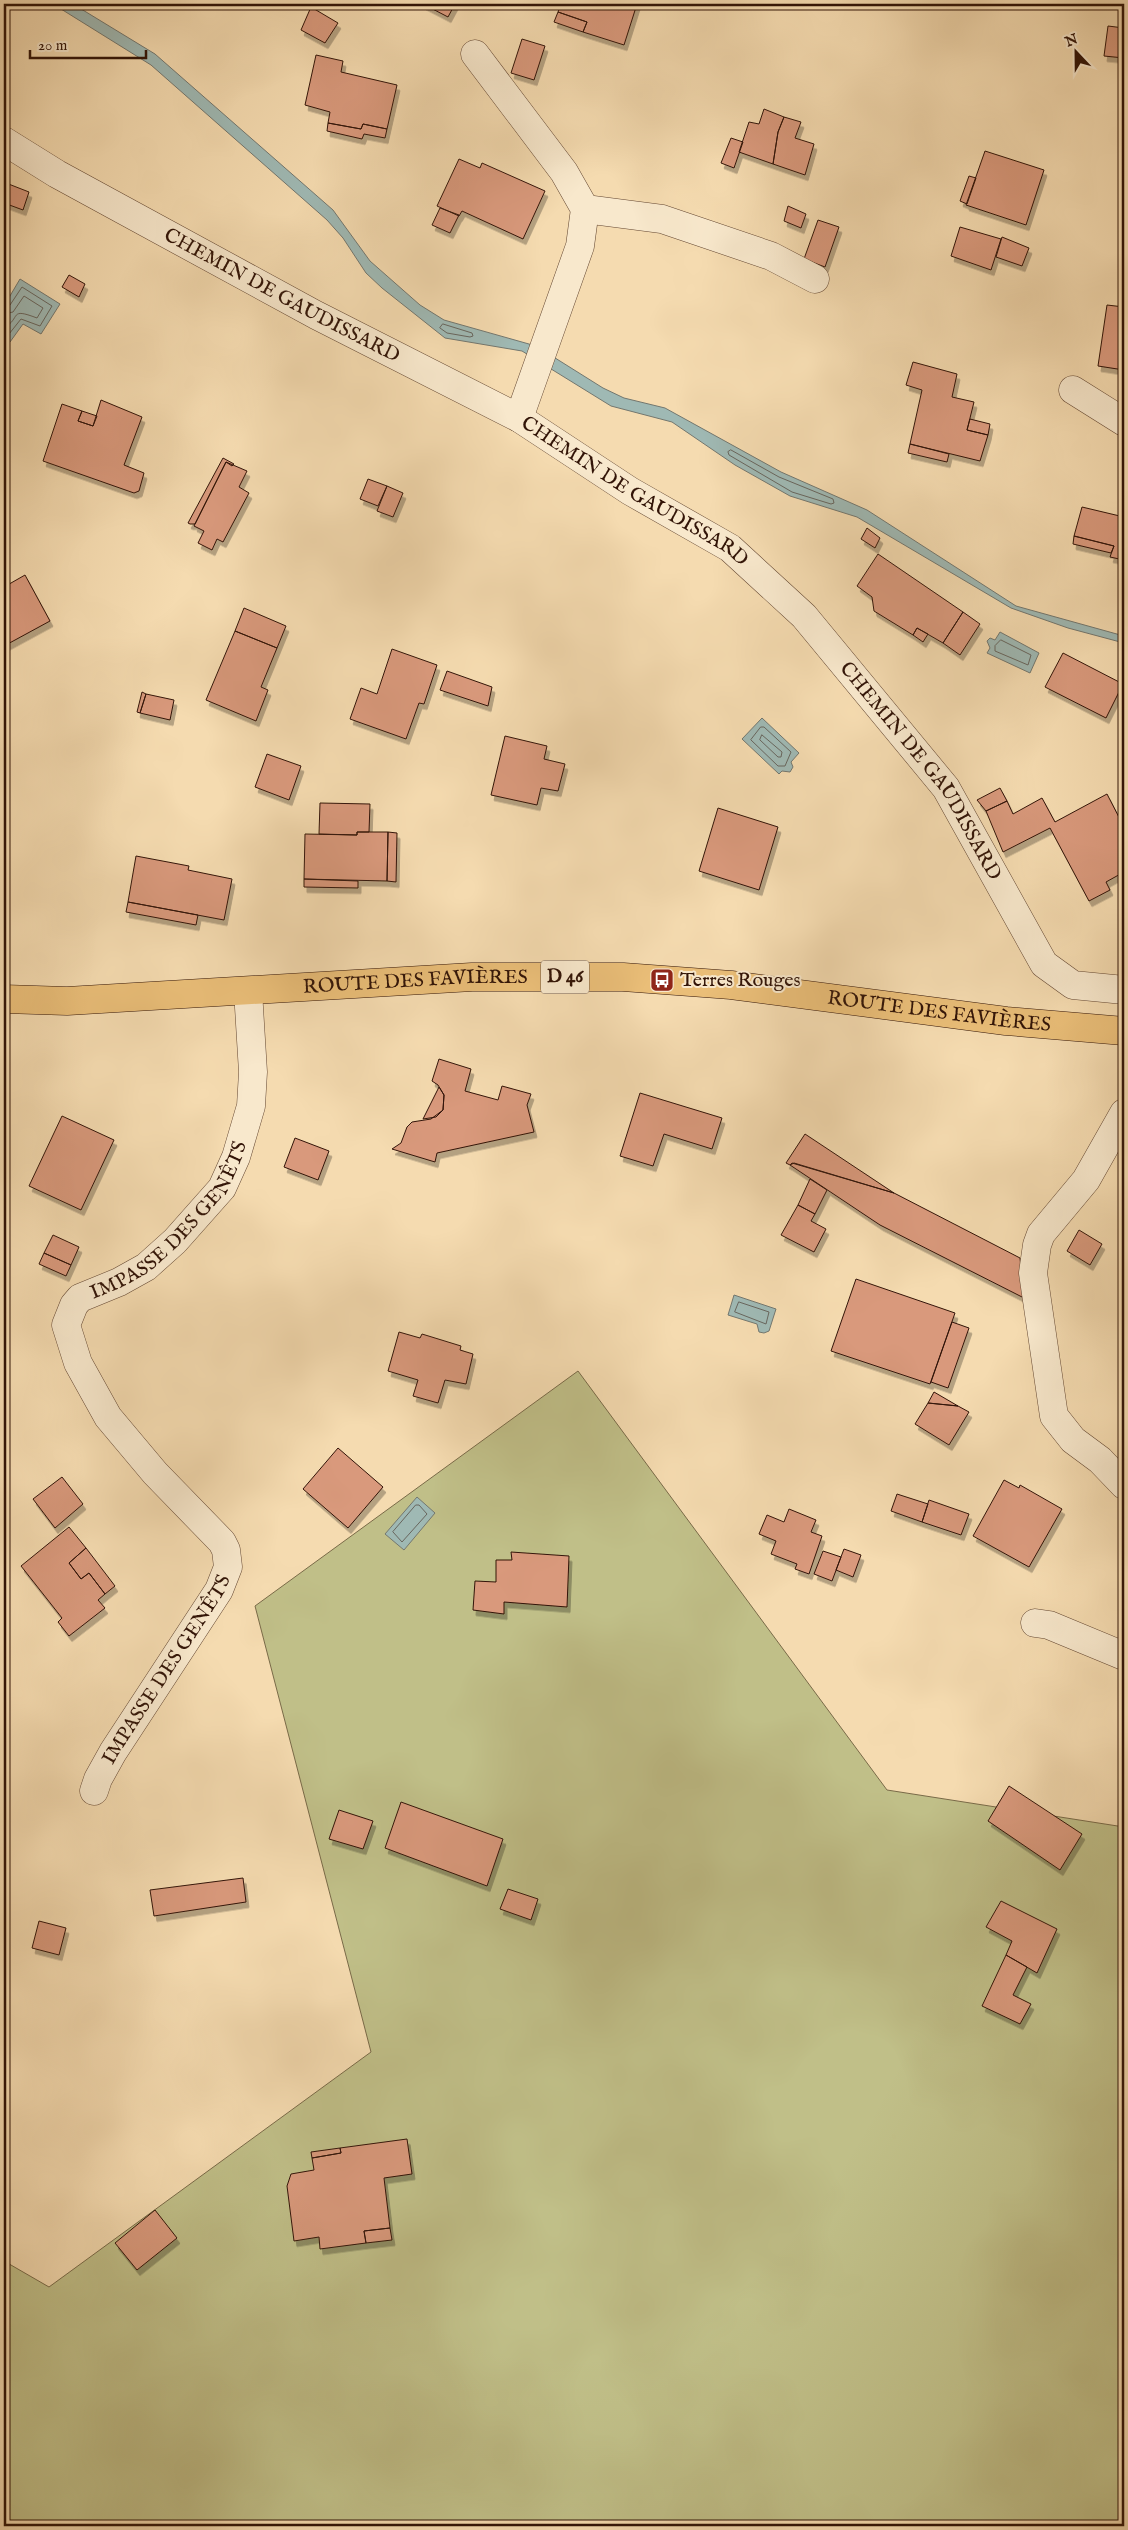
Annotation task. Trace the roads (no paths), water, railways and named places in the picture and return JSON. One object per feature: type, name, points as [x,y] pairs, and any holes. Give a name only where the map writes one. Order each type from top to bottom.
[{"type":"main road","name":"ROUTE DES FAVIÈRES","points":[[4,999],[67,1001],[248,992],[472,977],[623,977],[731,985],[1006,1021],[1124,1031]]},
{"type":"street","points":[[475,54],[564,172],[584,209],[580,246],[520,418]]},
{"type":"street","name":"CHEMIN DE GAUDISSARD","points":[[4,141],[56,174],[316,315],[520,418],[630,491],[730,548],[804,616],[946,788],[1044,964],[1073,985],[1124,990]]},
{"type":"street","points":[[584,209],[662,219],[771,256],[815,279]]},
{"type":"street","points":[[1074,390],[1124,422]]},
{"type":"street","name":"IMPASSE DES GENÊTS","points":[[94,1791],[98,1779],[113,1752],[219,1590],[228,1567],[226,1550],[217,1535],[155,1473],[108,1417],[78,1363],[66,1325],[74,1305],[80,1298],[120,1282],[146,1267],[175,1241],[222,1188],[236,1157],[251,1106],[253,1072],[248,992]]},
{"type":"street","points":[[1124,1113],[1086,1180],[1041,1234],[1037,1245],[1033,1273],[1054,1416],[1058,1424],[1073,1440],[1093,1454],[1124,1485]]},
{"type":"street","points":[[1034,1623],[1058,1628],[1124,1656]]},
{"type":"water","points":[[53,4],[73,4],[155,54],[333,210],[370,261],[420,305],[444,320],[536,346],[603,388],[624,398],[665,408],[781,472],[867,510],[1016,606],[1124,636],[1124,643],[1068,628],[1011,608],[857,517],[790,496],[735,465],[672,422],[611,406],[522,351],[445,338],[382,288],[366,273],[343,238],[327,220],[151,65]]},
{"type":"water","points":[[20,279],[60,304],[41,334],[23,324],[10,342],[4,338],[4,306]]},
{"type":"water","points":[[1000,632],[1039,653],[1030,673],[987,653],[990,648],[987,641],[990,638],[995,640]]},
{"type":"water","points":[[762,718],[799,753],[791,762],[793,767],[790,772],[782,771],[779,774],[742,739]]},
{"type":"water","points":[[734,1295],[776,1309],[769,1331],[759,1332],[757,1324],[728,1315]]},
{"type":"water","points":[[417,1497],[435,1513],[404,1550],[385,1534]]},
{"type":"place","name":"Terres Rouges","points":[[662,980]]}]
